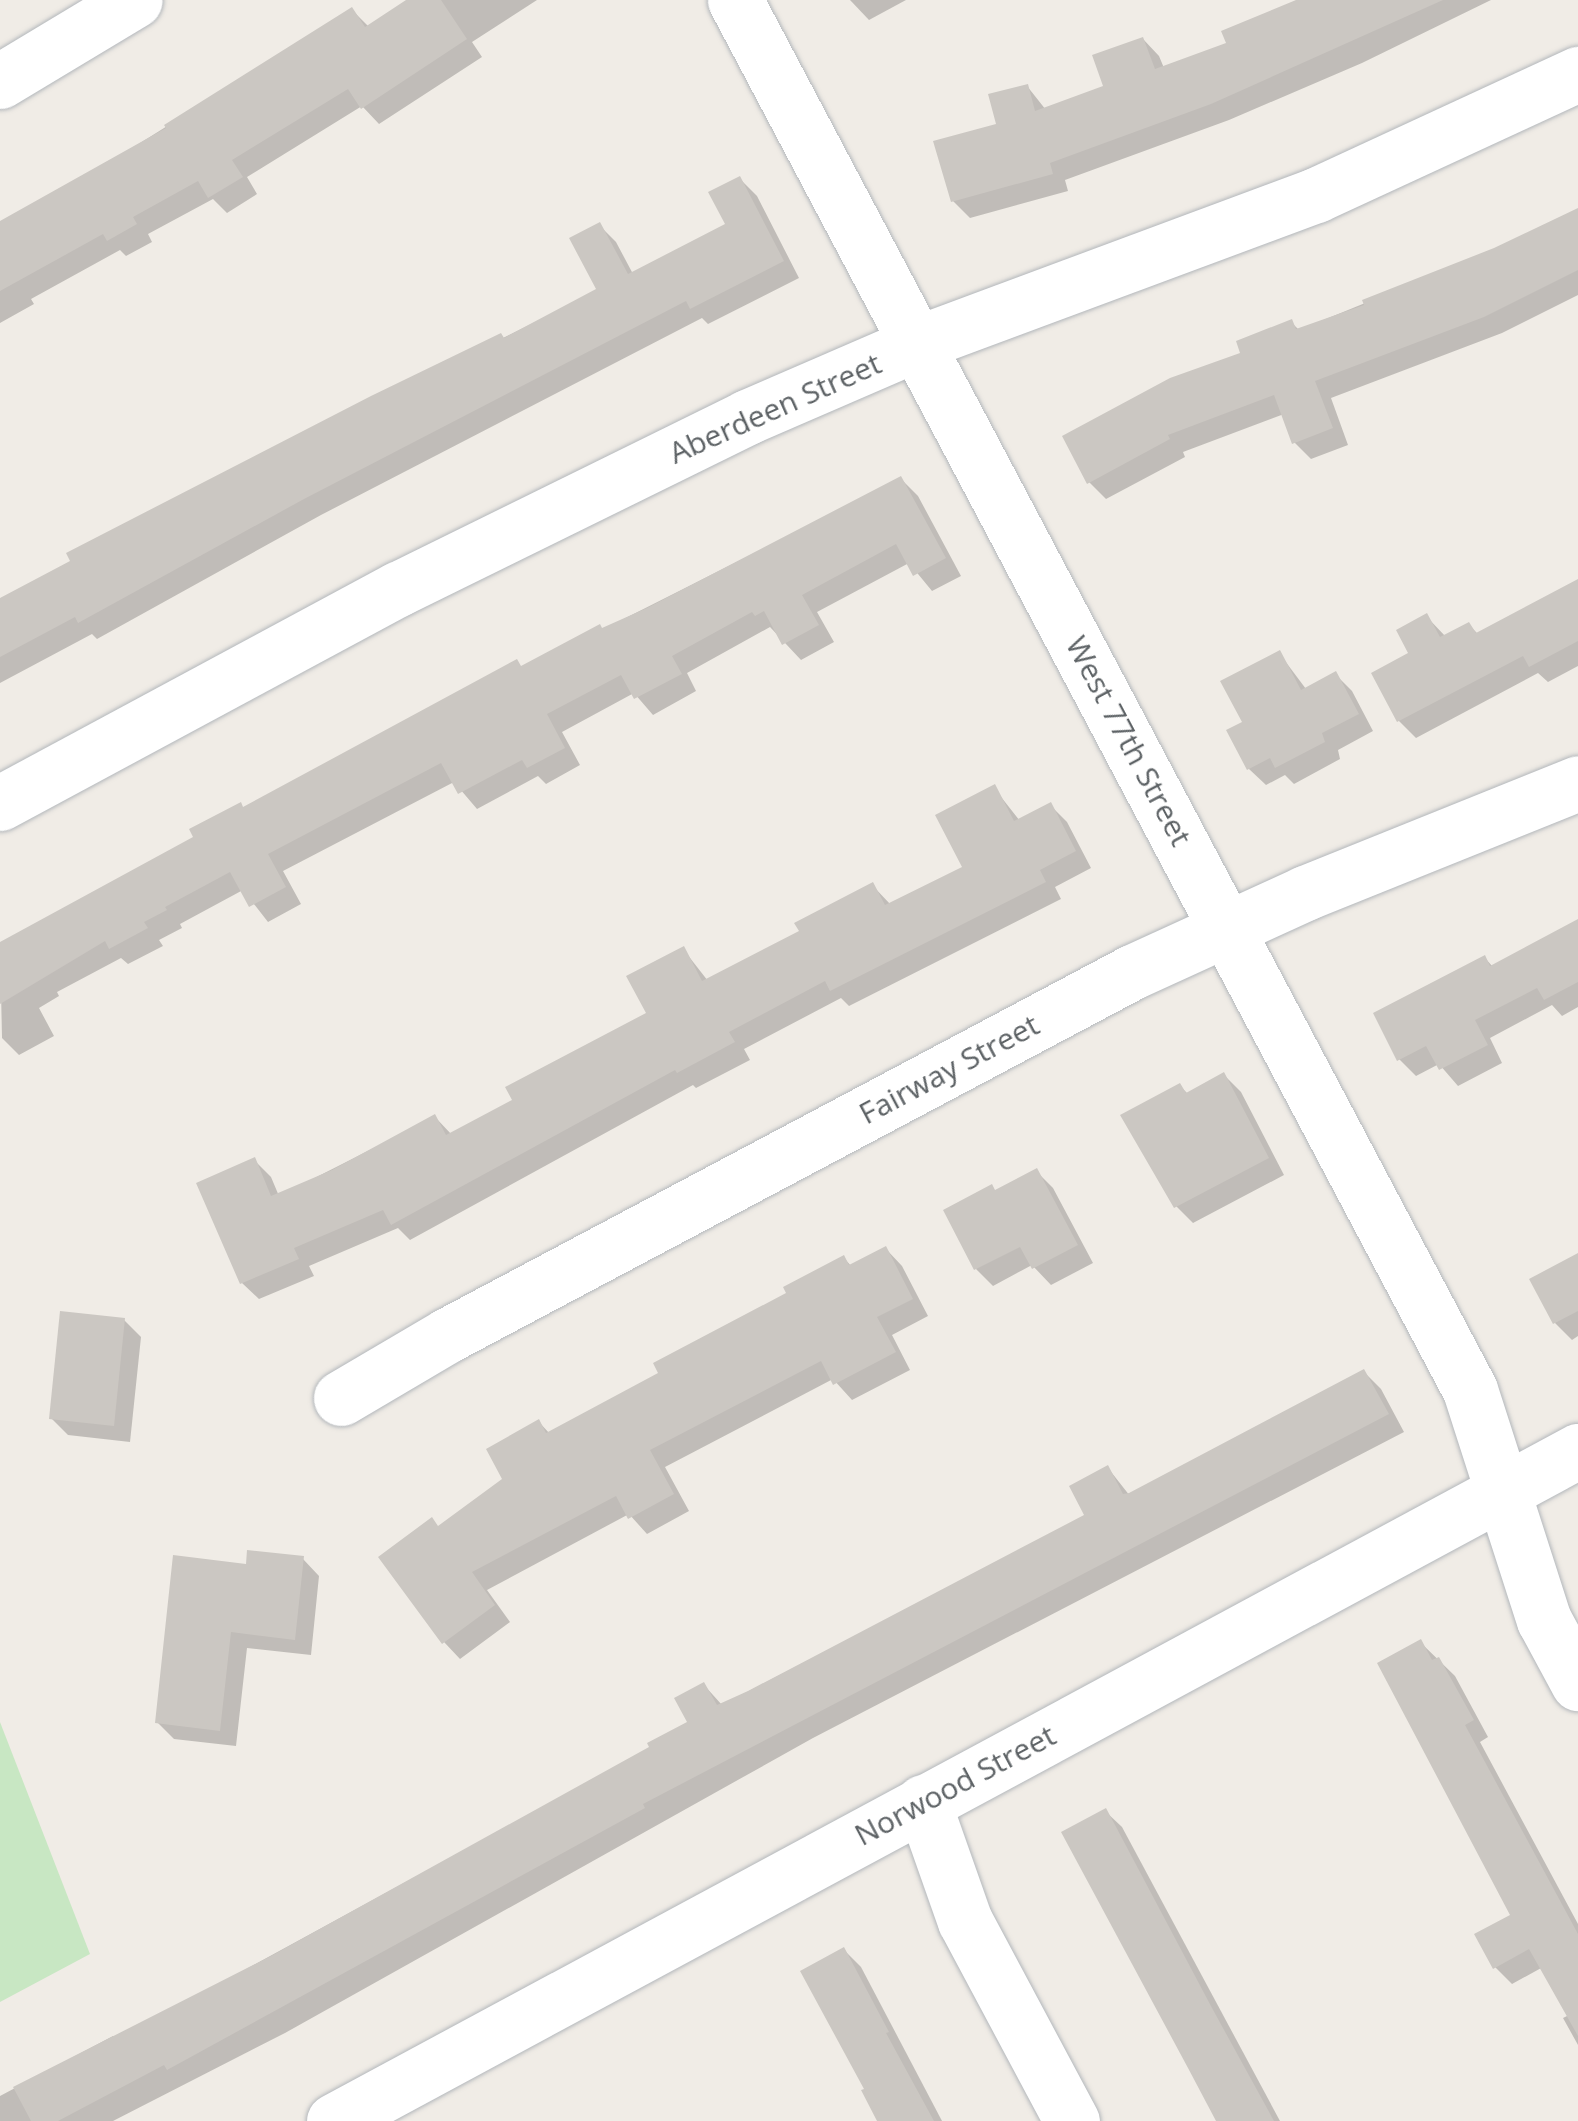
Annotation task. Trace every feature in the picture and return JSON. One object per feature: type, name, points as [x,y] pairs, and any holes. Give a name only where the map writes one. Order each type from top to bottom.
[{"type":"street","points":[[0,81],[135,0]]},
{"type":"street","name":"West 77th Street","points":[[735,0],[1470,1390],[1544,1620],[1578,1683]]},
{"type":"street","name":"Aberdeen Street","points":[[0,803],[398,590],[747,417],[918,343],[1316,195],[1578,74]]},
{"type":"street","name":"Fairway Street","points":[[341,1398],[500,1307],[1114,982],[1227,928],[1578,783]]},
{"type":"street","name":"Norwood Street","points":[[334,2121],[1578,1451]]},
{"type":"street","points":[[923,1802],[964,1921],[1072,2121]]},
{"type":"green space","points":[[0,1722],[90,1954],[0,2002]]},
{"type":"building","points":[[406,0],[441,0],[467,39],[361,109],[348,89],[232,160],[243,177],[208,198],[198,181],[133,217],[137,224],[107,241],[103,234],[0,291],[0,221],[166,128],[164,125],[352,7],[365,27]]},
{"type":"building","points":[[1296,0],[1443,0],[1211,104],[1050,163],[1053,174],[951,202],[933,141],[996,124],[988,94],[1028,84],[1035,111],[1103,86],[1092,55],[1143,37],[1155,69],[1226,43],[1221,31]]},
{"type":"building","points":[[740,176],[784,261],[690,309],[686,301],[304,499],[78,623],[75,617],[0,657],[0,598],[70,561],[66,553],[371,396],[501,333],[504,338],[596,289],[569,238],[600,222],[628,274],[725,224],[708,192]]},
{"type":"building","points":[[1578,208],[1578,270],[1484,317],[1315,381],[1333,428],[1292,444],[1274,395],[1168,435],[1170,439],[1087,484],[1062,436],[1170,378],[1240,353],[1236,341],[1292,319],[1296,329],[1364,305],[1362,300],[1494,248]]},
{"type":"building","points":[[901,476],[946,558],[913,576],[896,544],[802,595],[819,625],[782,645],[764,611],[755,616],[752,612],[672,656],[682,674],[634,699],[621,675],[547,714],[565,748],[527,768],[522,760],[458,794],[441,763],[268,854],[286,887],[249,907],[230,872],[165,907],[167,910],[144,922],[148,928],[109,949],[105,941],[0,1004],[0,942],[193,837],[189,829],[241,802],[243,807],[517,659],[521,666],[600,624],[602,628],[647,608]]},
{"type":"building","points":[[1578,579],[1578,641],[1529,667],[1523,656],[1397,722],[1371,673],[1408,653],[1396,630],[1427,613],[1440,637],[1469,622],[1476,633]]},
{"type":"building","points":[[1280,650],[1301,690],[1336,671],[1359,714],[1322,733],[1325,742],[1275,768],[1270,758],[1247,770],[1226,730],[1242,722],[1220,681]]},
{"type":"building","points":[[995,784],[1014,821],[1051,802],[1076,851],[1040,870],[1046,882],[830,991],[825,981],[729,1032],[735,1042],[677,1073],[675,1070],[391,1225],[383,1210],[294,1248],[299,1259],[240,1284],[196,1183],[255,1157],[271,1196],[332,1170],[435,1114],[446,1135],[512,1100],[505,1087],[646,1013],[626,976],[684,946],[702,981],[799,931],[794,923],[873,882],[885,905],[962,867],[935,815]]},
{"type":"building","points":[[1578,919],[1578,982],[1544,1000],[1537,988],[1475,1020],[1488,1045],[1439,1070],[1426,1046],[1397,1061],[1373,1013],[1485,955],[1490,966]]},
{"type":"building","points":[[1224,1072],[1269,1158],[1174,1208],[1120,1115],[1180,1083],[1186,1093]]},
{"type":"building","points":[[1037,1168],[1078,1245],[1032,1269],[1020,1247],[974,1270],[943,1210],[992,1184],[995,1190]]},
{"type":"building","points":[[886,1246],[913,1299],[877,1317],[896,1352],[833,1385],[821,1361],[650,1450],[674,1494],[628,1519],[616,1496],[472,1572],[495,1605],[442,1644],[378,1557],[432,1517],[438,1526],[502,1479],[486,1449],[539,1419],[546,1433],[658,1373],[653,1363],[786,1293],[783,1287],[844,1255],[849,1265]]},
{"type":"building","points":[[1578,1253],[1578,1311],[1553,1324],[1529,1279]]},
{"type":"building","points":[[60,1311],[125,1318],[114,1426],[49,1419]]},
{"type":"building","points":[[1364,1369],[1389,1414],[643,1804],[645,1808],[167,2070],[164,2065],[58,2121],[31,2121],[13,2087],[271,1956],[649,1747],[647,1743],[687,1722],[674,1698],[704,1682],[717,1705],[748,1691],[1084,1515],[1069,1486],[1108,1465],[1123,1494],[1129,1493]]},
{"type":"building","points":[[247,1550],[304,1556],[295,1640],[231,1632],[220,1731],[155,1723],[173,1555],[246,1564]]},
{"type":"building","points":[[1421,1639],[1432,1660],[1439,1657],[1474,1720],[1465,1725],[1578,1934],[1578,2036],[1529,1949],[1493,1969],[1474,1934],[1510,1915],[1377,1663]]},
{"type":"building","points":[[1106,1808],[1274,2121],[1216,2121],[1061,1832]]},
{"type":"building","points":[[844,1947],[934,2121],[877,2121],[861,2090],[864,2089],[800,1971]]}]
